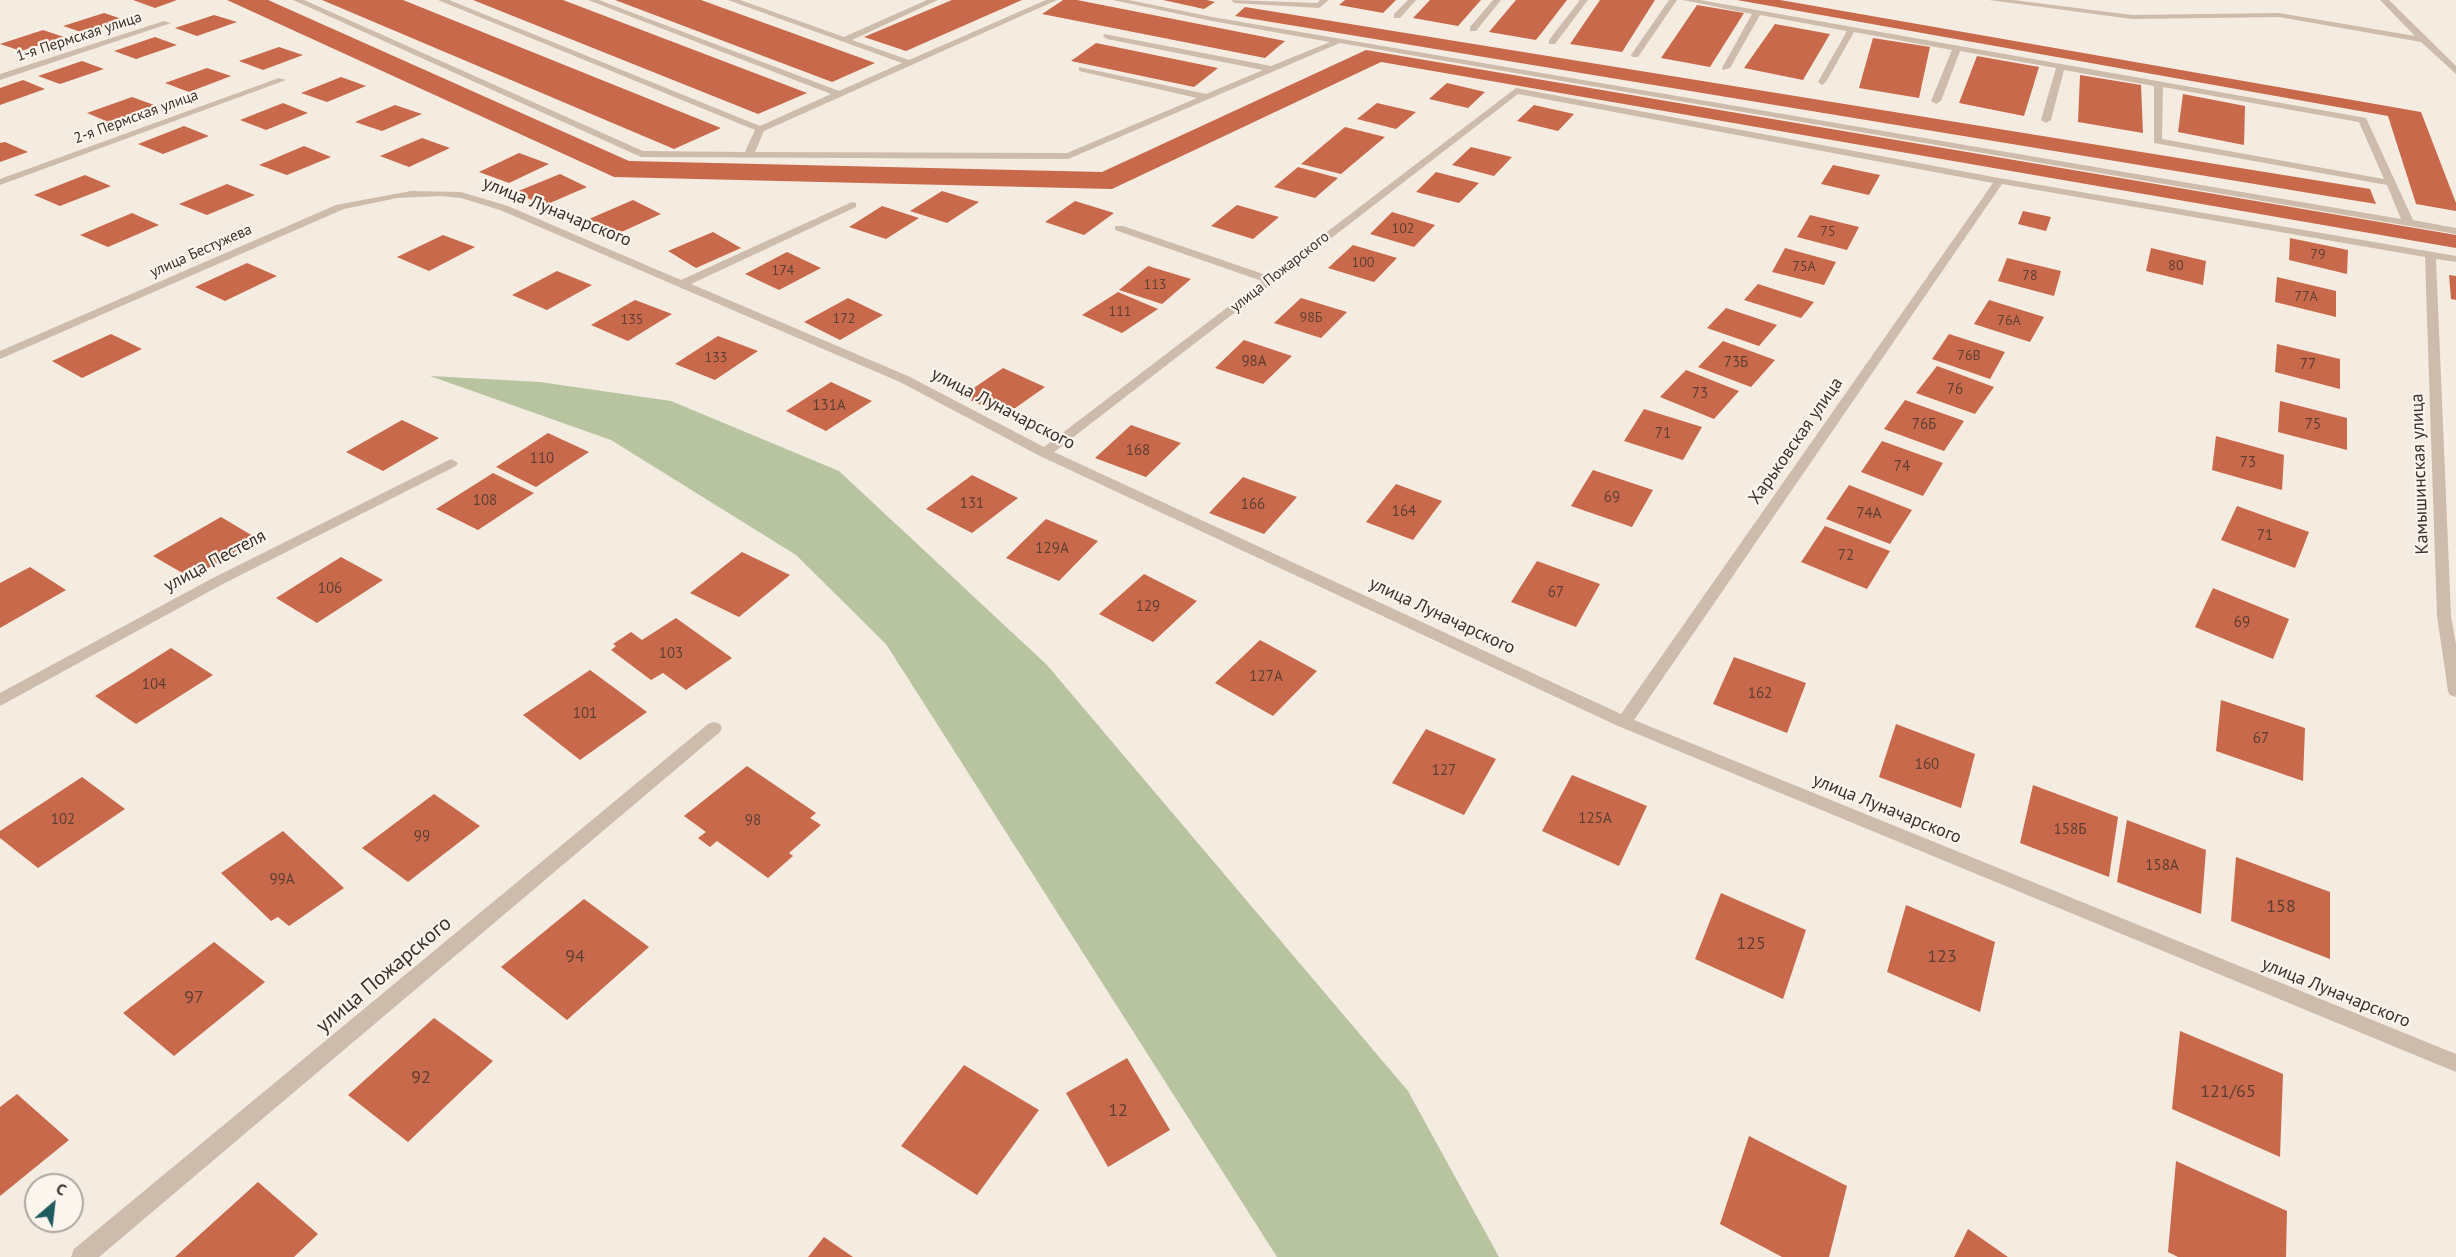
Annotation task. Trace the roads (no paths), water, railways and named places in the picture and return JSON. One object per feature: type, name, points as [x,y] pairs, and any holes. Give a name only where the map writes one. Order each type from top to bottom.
[{"type":"street","points":[[297,0],[641,154],[1068,156],[1338,40]]},
{"type":"street","points":[[442,0],[759,129]]},
{"type":"street","points":[[592,0],[839,94]]},
{"type":"street","points":[[732,0],[909,63]]},
{"type":"street","points":[[845,40],[934,0]]},
{"type":"street","points":[[749,154],[759,129],[1053,0]]},
{"type":"street","points":[[1118,0],[1338,40],[2456,231]]},
{"type":"street","points":[[1227,7],[1235,1],[1319,6],[1325,0]]},
{"type":"street","points":[[1397,16],[1412,0]]},
{"type":"street","points":[[1473,29],[1497,0]]},
{"type":"street","points":[[1552,42],[1584,0]]},
{"type":"street","points":[[1635,55],[1673,0]]},
{"type":"street","points":[[1687,0],[2363,120],[2408,222]]},
{"type":"street","points":[[1993,0],[2132,17],[2279,15],[2427,40]]},
{"type":"street","points":[[2384,0],[2456,71]]},
{"type":"street","points":[[1726,68],[1757,12]]},
{"type":"street","name":"1-я Пермская улица","points":[[0,77],[167,23]]},
{"type":"street","points":[[1822,82],[1852,29]]},
{"type":"street","points":[[1107,36],[1271,69]]},
{"type":"street","points":[[1936,101],[1957,48]]},
{"type":"street","points":[[2046,120],[2061,66]]},
{"type":"street","points":[[1082,69],[1207,97]]},
{"type":"street","name":"2-я Пермская улица","points":[[0,182],[282,80]]},
{"type":"street","points":[[2159,84],[2157,141],[2391,183]]},
{"type":"street","name":"улица Пожарского","points":[[1045,453],[1516,91],[1999,181]]},
{"type":"street","points":[[1999,181],[2456,259]]},
{"type":"street","name":"Харьковская улица","points":[[1624,722],[1999,181]]},
{"type":"street","name":"улица Луначарского","points":[[419,192],[457,194],[504,208],[904,380],[1045,453],[1624,722],[2456,1063]]},
{"type":"street","name":"улица Бестужева","points":[[0,355],[340,207],[388,195],[419,192]]},
{"type":"street","points":[[681,284],[852,205]]},
{"type":"street","points":[[1119,228],[1270,280]]},
{"type":"street","name":"Камышинская улица","points":[[2430,254],[2444,616],[2456,691]]},
{"type":"street","name":"улица Пестеля","points":[[0,700],[216,582],[451,463]]},
{"type":"street","name":"улица Пожарского","points":[[82,1257],[714,728]]}]
